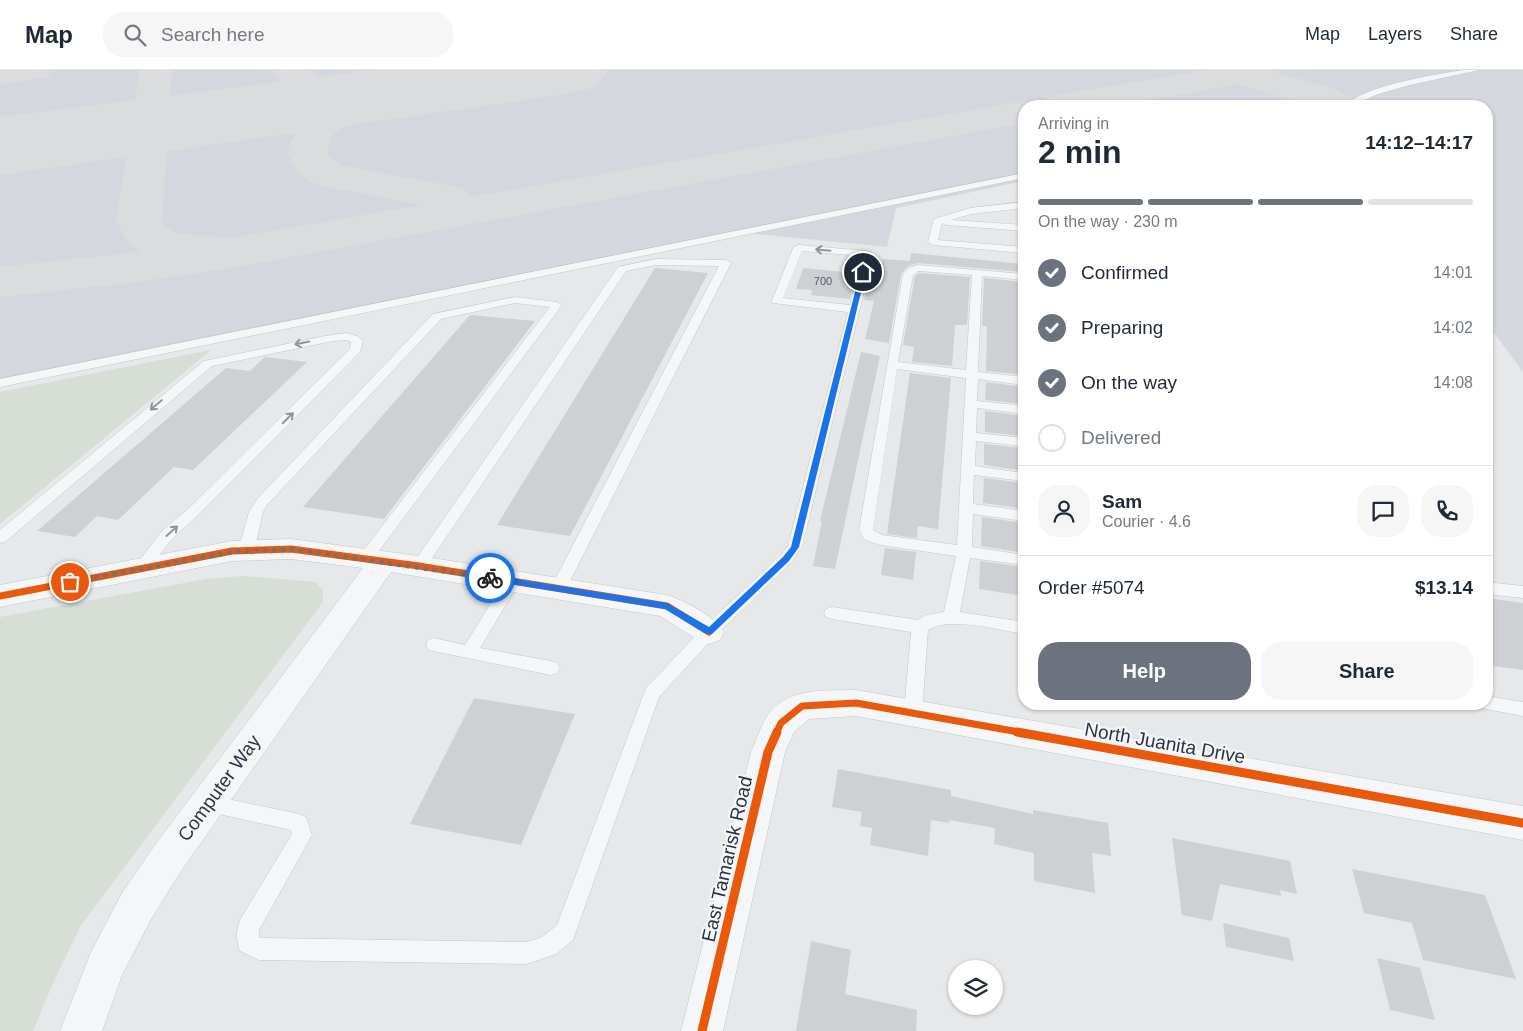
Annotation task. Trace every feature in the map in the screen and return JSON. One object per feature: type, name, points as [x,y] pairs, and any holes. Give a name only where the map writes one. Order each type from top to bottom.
[{"type":"street","points":[[0,596],[232,552],[291,549],[419,566],[667,606],[709,632]]},
{"type":"street","name":"Computer Way","points":[[81,1031],[105,966],[136,907],[375,560]]},
{"type":"street","name":"North Juanita Drive","points":[[802,706],[856,703],[1523,823]]},
{"type":"street","name":"East Tamarisk Road","points":[[702,1031],[768,752],[781,723],[802,706]]},
{"type":"lane","points":[[1360,100],[1372,94],[1431,78],[1476,70]]},
{"type":"lane","points":[[0,383],[1018,176]]},
{"type":"lane","points":[[937,221],[970,211],[1018,206]]},
{"type":"lane","points":[[937,221],[1018,228]]},
{"type":"lane","points":[[937,221],[933,242],[1018,249]]},
{"type":"lane","points":[[208,804],[299,823],[302,835],[248,928],[248,943],[260,949],[527,953],[548,946],[564,932],[652,693],[709,632],[786,559],[795,547],[868,254],[798,248],[777,301],[854,309]]},
{"type":"lane","points":[[419,566],[622,269],[656,262],[726,263],[558,589]]},
{"type":"lane","points":[[1018,276],[931,268],[911,270],[908,274],[866,530],[870,536],[880,540],[1018,559]]},
{"type":"lane","points":[[951,617],[964,552],[978,272]]},
{"type":"lane","points":[[246,551],[256,512],[262,502],[437,316],[515,300],[557,305],[375,560]]},
{"type":"lane","points":[[0,538],[208,363],[342,336],[358,341],[356,350],[193,512],[166,536],[141,569]]},
{"type":"lane","points":[[892,366],[1018,380]]},
{"type":"lane","points":[[971,404],[1018,409]]},
{"type":"lane","points":[[969,436],[1018,441]]},
{"type":"lane","points":[[968,470],[1018,476]]},
{"type":"lane","points":[[966,508],[1018,515]]},
{"type":"lane","points":[[470,652],[512,581]]},
{"type":"lane","points":[[1493,589],[1523,592]]},
{"type":"lane","points":[[832,614],[920,627],[932,619],[951,617],[1018,627]]},
{"type":"lane","points":[[913,713],[920,627]]},
{"type":"lane","points":[[434,645],[551,668]]},
{"type":"lane","points":[[1493,704],[1523,709]]},
{"type":"shaded area","points":[[0,70],[1523,70],[1523,372],[1493,331],[1493,100],[1018,100],[1018,182],[896,208],[887,247],[746,233],[0,386]]},
{"type":"shaded area","points":[[211,350],[0,524],[0,392]]},
{"type":"shaded area","points":[[244,576],[316,582],[323,591],[323,602],[81,925],[53,983],[33,1031],[0,1031],[0,617],[206,579]]},
{"type":"building","points":[[911,253],[1018,263],[1018,271],[918,263],[908,266],[901,274],[889,343],[865,339],[874,301],[864,300],[870,274],[879,275],[883,259],[910,261]]},
{"type":"building","points":[[655,268],[708,273],[570,536],[497,525]]},
{"type":"building","points":[[803,268],[856,273],[850,299],[811,295],[812,290],[796,289]]},
{"type":"building","points":[[919,273],[970,277],[967,325],[955,325],[952,366],[912,362],[914,347],[903,345],[915,276]]},
{"type":"building","points":[[984,278],[1018,281],[1018,374],[986,371],[987,326],[982,326]]},
{"type":"building","points":[[470,315],[535,321],[384,519],[303,507]]},
{"type":"building","points":[[861,352],[880,356],[835,569],[813,566],[822,521],[820,521]]},
{"type":"building","points":[[265,357],[307,362],[193,470],[174,467],[118,520],[97,516],[75,537],[37,531],[226,368],[250,371]]},
{"type":"building","points":[[910,373],[951,378],[938,529],[918,526],[917,538],[887,534]]},
{"type":"building","points":[[986,382],[1018,386],[1018,403],[985,400]]},
{"type":"building","points":[[985,411],[1018,415],[1018,435],[985,432]]},
{"type":"building","points":[[984,444],[1018,447],[1018,470],[984,465]]},
{"type":"building","points":[[984,478],[1018,482],[1018,508],[983,503]]},
{"type":"building","points":[[982,517],[1018,522],[1018,552],[981,546]]},
{"type":"building","points":[[885,548],[916,552],[913,580],[881,575]]},
{"type":"building","points":[[980,561],[1018,566],[1018,595],[979,589]]},
{"type":"building","points":[[1493,599],[1523,603],[1523,670],[1493,666]]},
{"type":"building","points":[[474,698],[575,714],[521,845],[410,824]]},
{"type":"building","points":[[838,769],[951,790],[951,796],[1033,814],[1033,810],[1108,823],[1111,856],[1092,853],[1095,893],[1034,881],[1034,853],[994,844],[995,828],[949,820],[949,823],[931,820],[928,856],[870,845],[872,828],[860,826],[862,812],[832,807]]},
{"type":"building","points":[[1172,838],[1290,861],[1297,894],[1280,890],[1281,896],[1220,884],[1212,921],[1182,915]]},
{"type":"building","points":[[1352,869],[1485,895],[1516,979],[1423,960],[1412,923],[1364,913]]},
{"type":"building","points":[[1223,923],[1289,938],[1294,961],[1226,947]]},
{"type":"building","points":[[811,941],[851,950],[845,994],[917,1010],[916,1031],[796,1031]]},
{"type":"building","points":[[1377,958],[1420,968],[1435,1020],[1390,1010]]},
{"type":"taxiway","points":[[0,74],[36,70]]},
{"type":"taxiway","points":[[156,70],[140,224],[144,232],[159,243],[181,249],[224,251]]},
{"type":"taxiway","points":[[288,70],[297,78],[324,88],[356,91],[399,90]]},
{"type":"taxiway","points":[[1092,100],[1262,70]]},
{"type":"taxiway","points":[[1241,74],[1326,100]]},
{"type":"taxiway","points":[[433,88],[379,100],[339,115],[322,125],[311,138],[307,153],[314,166],[333,176],[448,197]]},
{"type":"taxiway","points":[[0,282],[137,267],[225,254],[1018,113]]},
{"type":"runway","points":[[0,146],[567,70]]},
{"type":"cycle path","points":[[0,596],[232,551],[291,549],[419,566],[667,606],[709,632]]},
{"type":"cycle path","points":[[702,1031],[768,752],[781,723],[802,706],[856,703],[1523,823]]},
{"type":"way so far","points":[[70,582],[232,552],[291,549],[419,566],[490,578]]},
{"type":"route","points":[[490,578],[667,606],[709,632],[786,559],[795,547],[863,272]]}]
